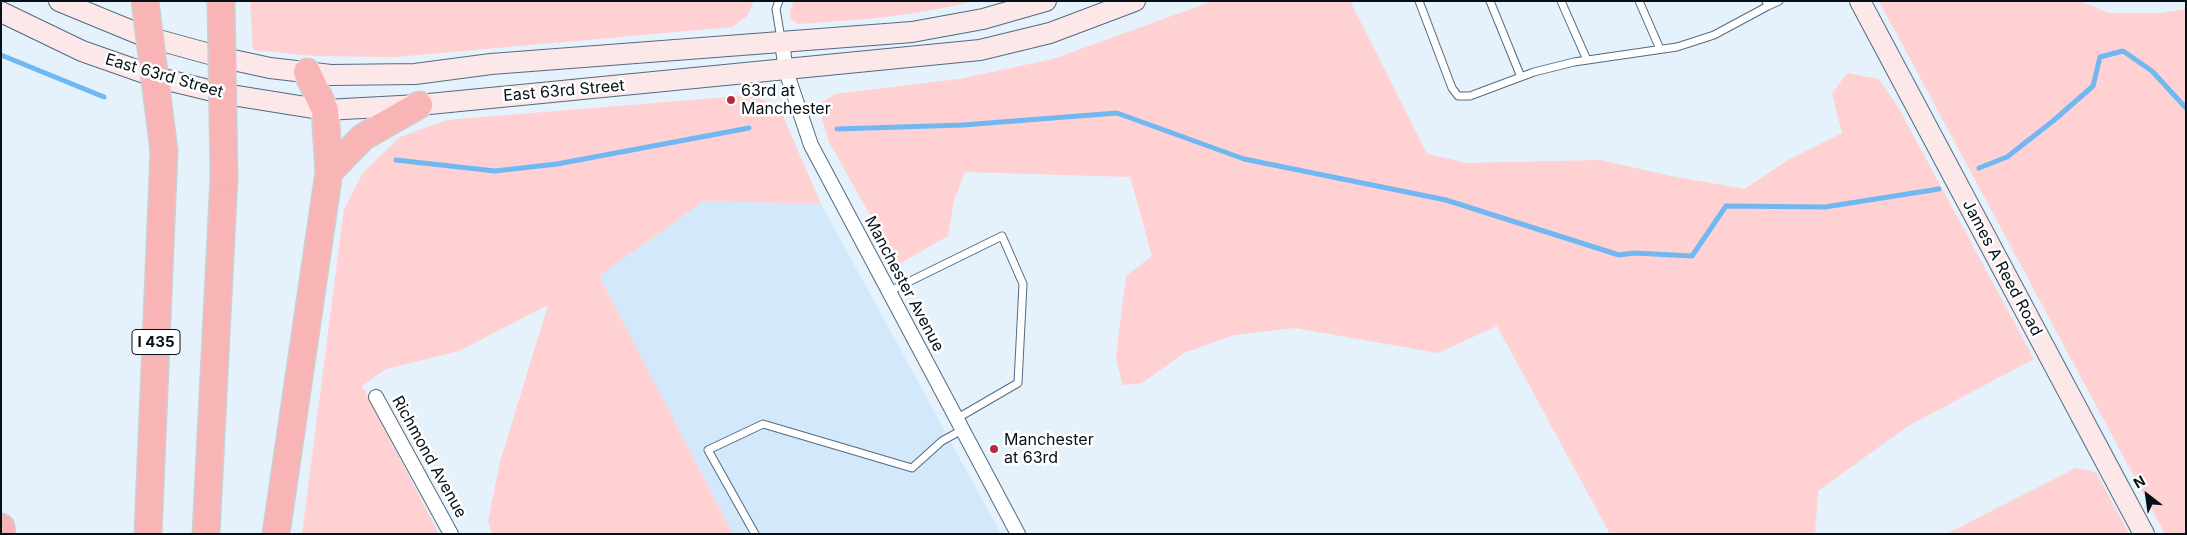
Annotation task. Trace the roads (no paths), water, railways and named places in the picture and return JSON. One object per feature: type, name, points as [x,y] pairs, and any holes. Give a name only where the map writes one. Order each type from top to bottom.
[{"type":"highway","name":"I 435","points":[[145,1],[164,151],[148,534]]},
{"type":"highway","points":[[206,534],[224,177],[221,1]]},
{"type":"highway","points":[[276,534],[329,172],[325,110],[307,72]]},
{"type":"highway","points":[[329,172],[363,137],[419,105]]},
{"type":"highway","points":[[1,528],[2,534]]},
{"type":"main road","name":"East 63rd Street","points":[[59,1],[144,36],[224,58],[270,68],[331,75],[414,74],[491,64],[912,32],[983,19],[1046,1]]},
{"type":"main road","name":"East 63rd Street","points":[[1,12],[82,51],[159,78],[225,94],[325,110],[419,105],[786,71],[980,50],[1050,33],[1135,1]]},
{"type":"main road","name":"James A Reed Road","points":[[1860,1],[2144,534]]},
{"type":"street","name":"Manchester Avenue","points":[[782,42],[786,71],[811,145],[1018,534]]},
{"type":"street","name":"Richmond Avenue","points":[[376,397],[451,534]]},
{"type":"lane","points":[[779,1],[776,9],[782,42]]},
{"type":"lane","points":[[1419,1],[1452,88],[1458,96],[1470,96],[1534,72],[1587,60],[1676,47],[1714,35],[1767,4],[1779,1]]},
{"type":"lane","points":[[1490,1],[1521,77]]},
{"type":"lane","points":[[1561,1],[1587,60]]},
{"type":"lane","points":[[1639,1],[1660,49]]},
{"type":"lane","points":[[755,534],[708,450],[763,424],[912,468],[959,425],[1018,383],[1023,284],[1002,236],[888,292]]},
{"type":"waterway","points":[[1979,168],[2007,157],[2053,121],[2093,86],[2100,57],[2123,51],[2152,71],[2186,108]]},
{"type":"waterway","points":[[1,55],[104,97]]},
{"type":"waterway","points":[[837,129],[963,125],[1117,113],[1244,159],[1446,200],[1619,255],[1634,253],[1692,256],[1726,206],[1825,207],[1939,189]]},
{"type":"waterway","points":[[396,160],[495,171],[557,164],[749,128]]},
{"type":"place","name":"63rd at Manchester","points":[[731,100]]},
{"type":"place","name":"Manchester at 63rd","points":[[994,449]]}]
